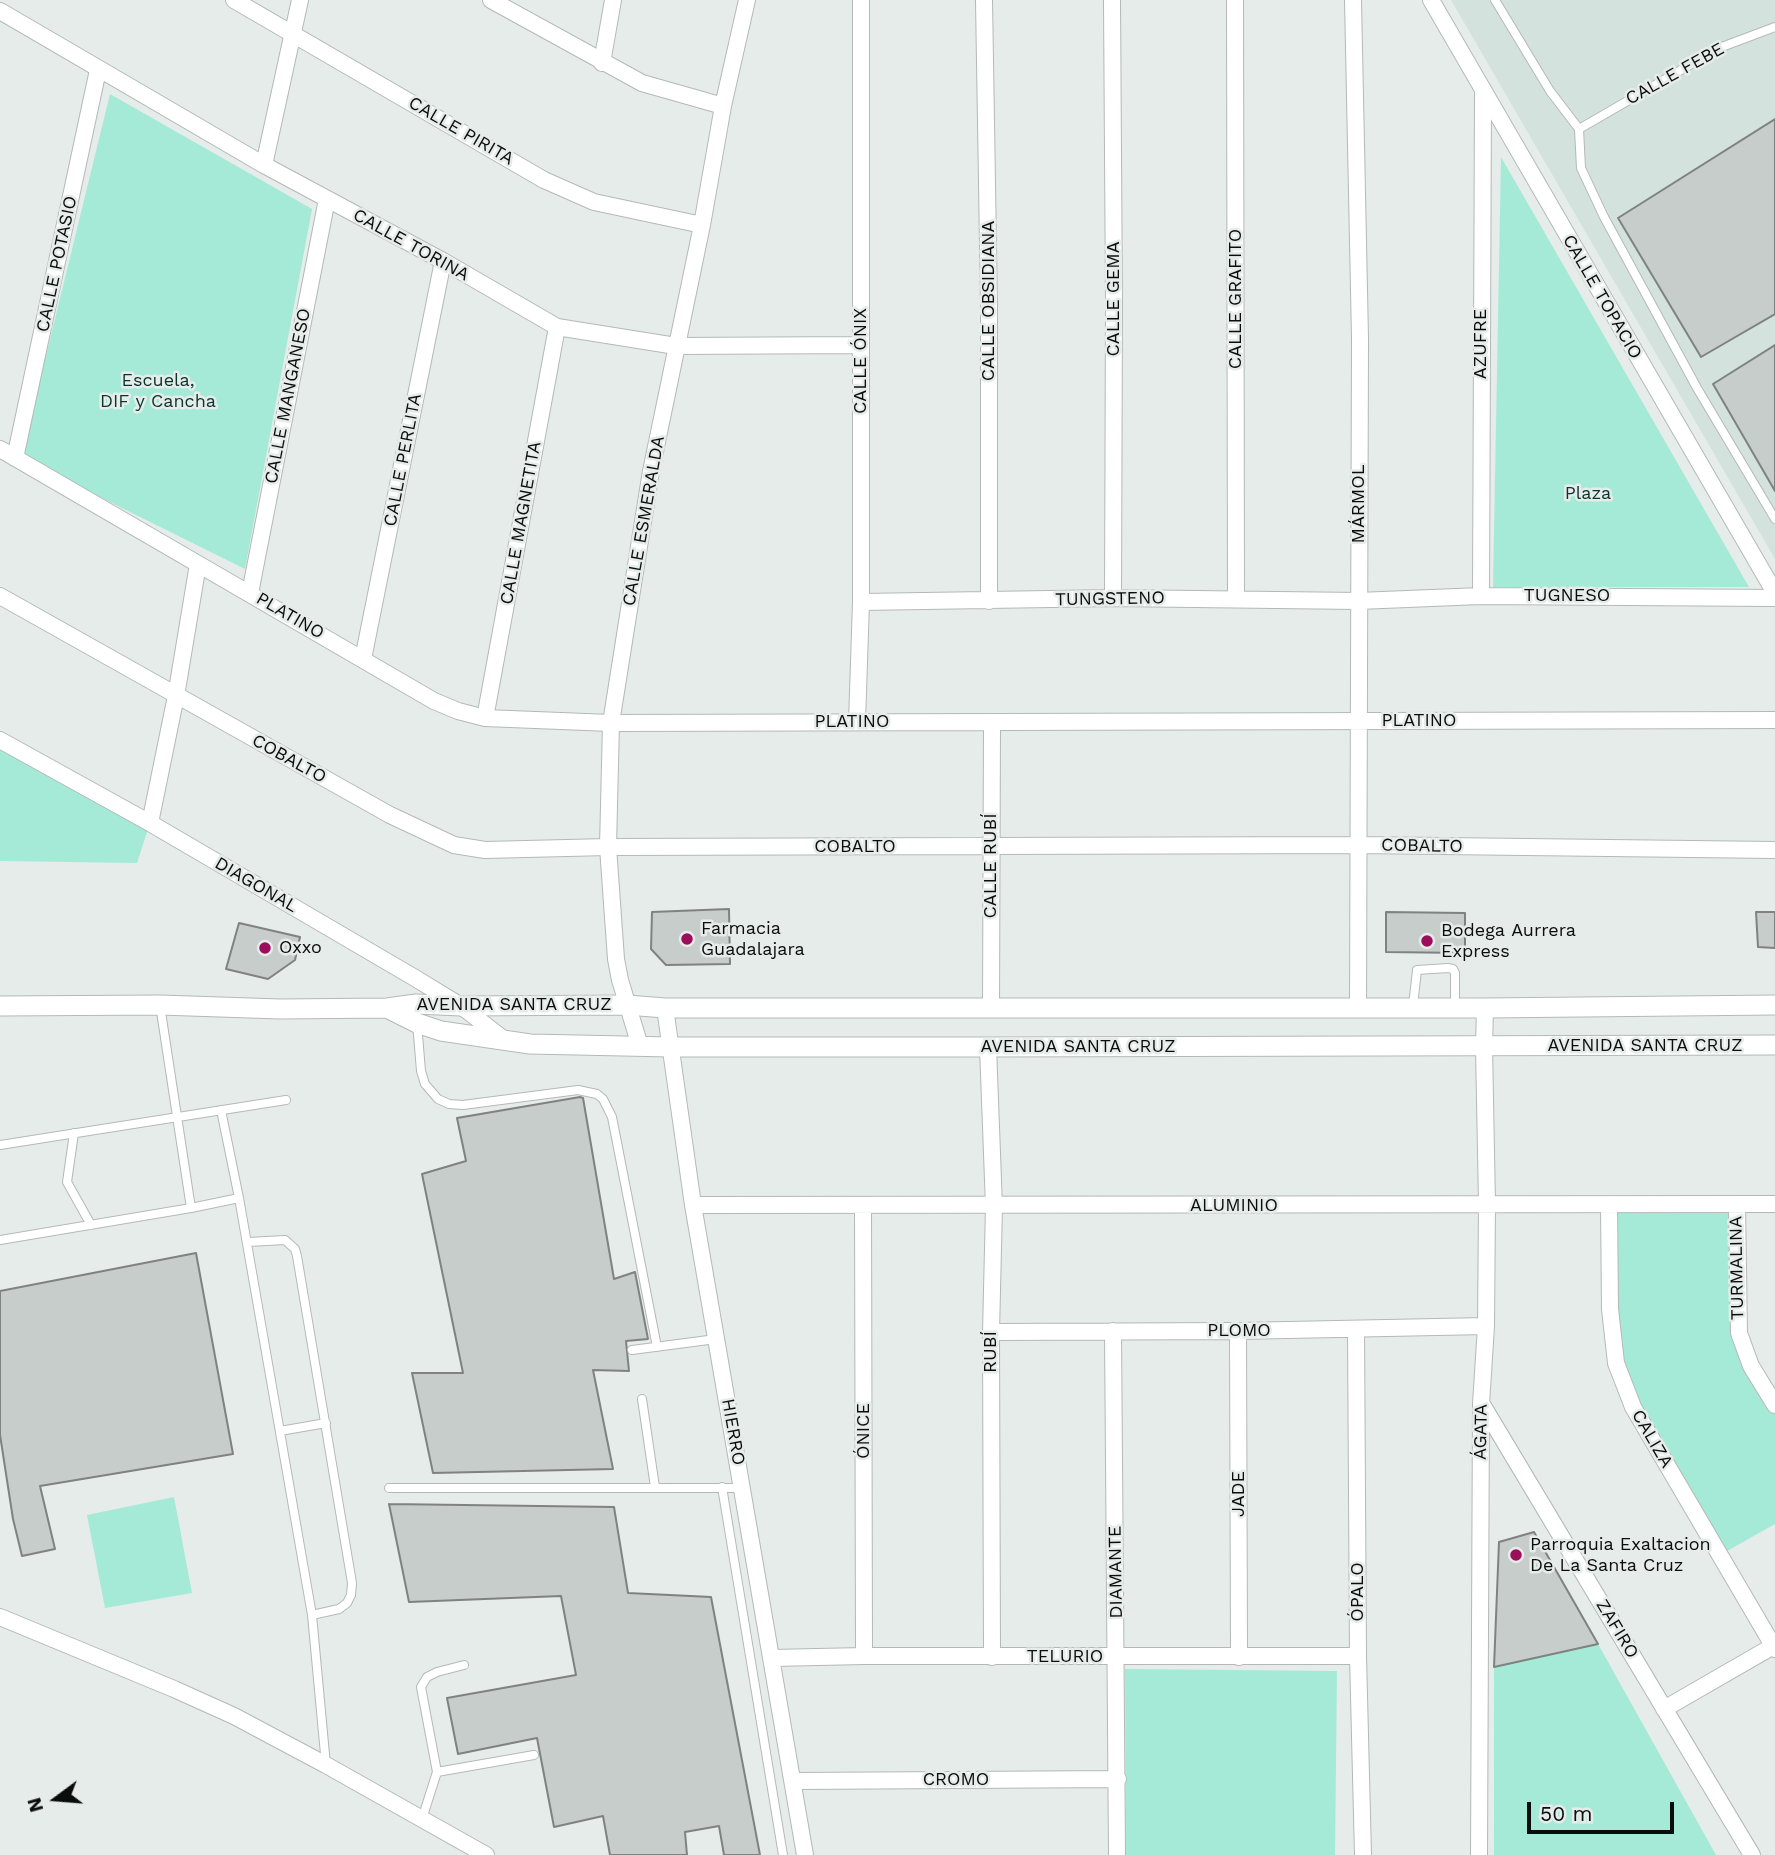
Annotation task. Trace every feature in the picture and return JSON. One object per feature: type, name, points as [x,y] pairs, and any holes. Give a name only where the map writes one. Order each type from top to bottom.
[{"type":"street","name":"CALLE PIRITA","points":[[234,0],[544,180],[594,202],[702,225]]},
{"type":"street","points":[[264,165],[300,0]]},
{"type":"street","points":[[491,0],[642,83],[723,106]]},
{"type":"street","points":[[602,62],[613,0]]},
{"type":"street","name":"CALLE ESMERALDA","points":[[640,1046],[616,959],[608,847],[611,723],[652,471],[702,225],[723,106],[747,0]]},
{"type":"street","name":"CALLE ÓNIX","points":[[857,722],[861,603],[861,0]]},
{"type":"street","name":"CALLE OBSIDIANA","points":[[984,0],[989,306],[989,601]]},
{"type":"street","name":"CALLE GEMA","points":[[1112,0],[1113,598]]},
{"type":"street","name":"CALLE GRAFITO","points":[[1235,0],[1236,599]]},
{"type":"street","name":"MÁRMOL","points":[[1353,0],[1360,338],[1358,1008]]},
{"type":"street","name":"CALLE TOPACIO","points":[[1431,0],[1775,595]]},
{"type":"street","name":"CALLE TORINA","points":[[0,11],[264,165],[443,261],[556,327],[676,346],[861,345]]},
{"type":"street","name":"CALLE POTASIO","points":[[15,458],[98,69]]},
{"type":"street","name":"AZUFRE","points":[[1481,596],[1483,92]]},
{"type":"street","name":"CALLE MANGANESO","points":[[250,593],[327,199]]},
{"type":"street","name":"CALLE PERLITA","points":[[363,659],[443,261]]},
{"type":"street","name":"CALLE MAGNETITA","points":[[485,718],[556,327]]},
{"type":"street","name":"PLATINO","points":[[0,449],[435,701],[485,718],[611,723],[1775,720]]},
{"type":"street","points":[[150,823],[176,696],[198,564]]},
{"type":"street","name":"TUGNESO","points":[[1358,601],[1481,596],[1775,595]]},
{"type":"street","name":"COBALTO","points":[[0,596],[390,815],[454,845],[485,850],[608,847],[1359,845],[1775,850]]},
{"type":"street","name":"TUNGSTENO","points":[[861,603],[1113,598],[1358,601]]},
{"type":"street","name":"CALLE RUBÍ","points":[[991,1009],[992,723]]},
{"type":"street","name":"DIAGONAL","points":[[0,740],[150,823],[415,978],[461,1006],[506,1041]]},
{"type":"street","points":[[415,978],[417,1014]]},
{"type":"street","name":"AVENIDA SANTA CRUZ","points":[[417,1014],[461,1006],[1485,1009],[1775,1005]]},
{"type":"street","name":"AVENIDA SANTA CRUZ","points":[[0,1006],[387,1008],[417,1014],[454,1033],[530,1044],[670,1047],[1775,1045]]},
{"type":"street","name":"HIERRO","points":[[665,1008],[692,1205],[805,1855]]},
{"type":"street","name":"ÁGATA","points":[[1479,1855],[1481,1404],[1486,1326],[1487,1204],[1485,1009]]},
{"type":"street","name":"RUBÍ","points":[[988,1047],[994,1206],[991,1332],[992,1657]]},
{"type":"street","name":"ALUMINIO","points":[[692,1205],[1775,1204]]},
{"type":"street","name":"ÓNICE","points":[[863,1205],[864,1656]]},
{"type":"street","name":"CALIZA","points":[[1609,1205],[1610,1309],[1616,1363],[1633,1407],[1774,1647]]},
{"type":"street","name":"TURMALINA","points":[[1737,1205],[1738,1333],[1751,1366],[1775,1405]]},
{"type":"street","name":"PLOMO","points":[[991,1332],[1486,1326]]},
{"type":"street","name":"ÓPALO","points":[[1356,1329],[1358,1656],[1363,1855]]},
{"type":"street","name":"DIAMANTE","points":[[1113,1331],[1117,1855]]},
{"type":"street","name":"JADE","points":[[1238,1331],[1239,1657]]},
{"type":"street","name":"ZAFIRO","points":[[1481,1404],[1752,1855]]},
{"type":"street","points":[[0,1617],[234,1716],[486,1855]]},
{"type":"street","points":[[1664,1709],[1774,1647]]},
{"type":"street","name":"TELURIO","points":[[772,1658],[1358,1656]]},
{"type":"street","name":"CROMO","points":[[793,1781],[1118,1779]]},
{"type":"lane","points":[[1495,0],[1550,91],[1579,129],[1581,169],[1604,217],[1697,388],[1775,519]]},
{"type":"lane","name":"CALLE FEBE","points":[[1579,129],[1718,48],[1775,27]]},
{"type":"lane","points":[[1413,1008],[1417,970],[1448,968],[1453,969],[1455,974],[1455,1008]]},
{"type":"lane","points":[[160,1005],[191,1208]]},
{"type":"lane","points":[[417,1014],[421,1071],[425,1084],[438,1100],[463,1105],[578,1090],[597,1094],[603,1099],[612,1117],[657,1347]]},
{"type":"lane","points":[[0,1145],[286,1100]]},
{"type":"lane","points":[[221,1110],[248,1242],[312,1615],[326,1765]]},
{"type":"lane","points":[[74,1133],[67,1182],[91,1225]]},
{"type":"lane","points":[[0,1240],[239,1198]]},
{"type":"lane","points":[[248,1242],[285,1240],[295,1249],[326,1423],[352,1583],[347,1603],[339,1609],[312,1615]]},
{"type":"lane","points":[[632,1350],[716,1338]]},
{"type":"lane","points":[[642,1399],[655,1487]]},
{"type":"lane","points":[[280,1431],[326,1423]]},
{"type":"lane","points":[[722,1487],[783,1855]]},
{"type":"lane","points":[[389,1488],[742,1488]]},
{"type":"lane","points":[[422,1819],[437,1772],[421,1687],[427,1677],[464,1664]]},
{"type":"lane","points":[[437,1772],[534,1755]]},
{"type":"shaded area","points":[[1451,0],[1775,0],[1775,559]]},
{"type":"green space","name":"Escuela, DIF y Cancha","points":[[110,94],[312,209],[245,569],[21,458]]},
{"type":"green space","name":"Plaza","points":[[1501,157],[1749,587],[1493,587]]},
{"type":"green space","points":[[0,740],[150,823],[137,863],[0,861]]},
{"type":"green space","points":[[1609,1205],[1737,1205],[1739,1333],[1775,1405],[1775,1524],[1720,1555],[1616,1363]]},
{"type":"green space","points":[[174,1497],[192,1593],[105,1608],[87,1515]]},
{"type":"green space","points":[[1598,1644],[1716,1855],[1494,1855],[1494,1667]]},
{"type":"green space","points":[[1125,1669],[1337,1671],[1335,1855],[1126,1855]]},
{"type":"building","points":[[1775,119],[1775,314],[1701,357],[1618,218]]},
{"type":"building","points":[[1775,345],[1775,491],[1713,384]]},
{"type":"building","points":[[729,909],[730,964],[666,965],[651,949],[652,912]]},
{"type":"building","points":[[1386,912],[1465,913],[1465,953],[1386,952]]},
{"type":"building","points":[[1756,912],[1775,912],[1775,948],[1758,947]]},
{"type":"building","name":"Oxxo","points":[[239,923],[300,937],[295,960],[268,979],[226,969]]},
{"type":"building","points":[[583,1098],[614,1279],[635,1272],[648,1339],[626,1341],[629,1371],[593,1370],[613,1469],[433,1473],[412,1373],[463,1373],[422,1174],[466,1161],[457,1118]]},
{"type":"building","points":[[196,1253],[233,1454],[40,1486],[55,1549],[22,1556],[13,1519],[0,1435],[0,1291]]},
{"type":"building","points":[[389,1504],[614,1507],[628,1593],[711,1597],[760,1855],[724,1855],[719,1826],[685,1832],[687,1855],[610,1855],[603,1816],[554,1827],[537,1738],[458,1754],[447,1698],[576,1675],[561,1596],[409,1602]]},
{"type":"building","points":[[1534,1532],[1598,1644],[1494,1667],[1499,1542]]},
{"type":"place","name":"Farmacia Guadalajara","points":[[687,939]]},
{"type":"place","name":"Bodega Aurrera Express","points":[[1427,941]]},
{"type":"place","name":"Oxxo","points":[[265,948]]},
{"type":"place","name":"Parroquia Exaltacion De La Santa Cruz","points":[[1516,1555]]}]
